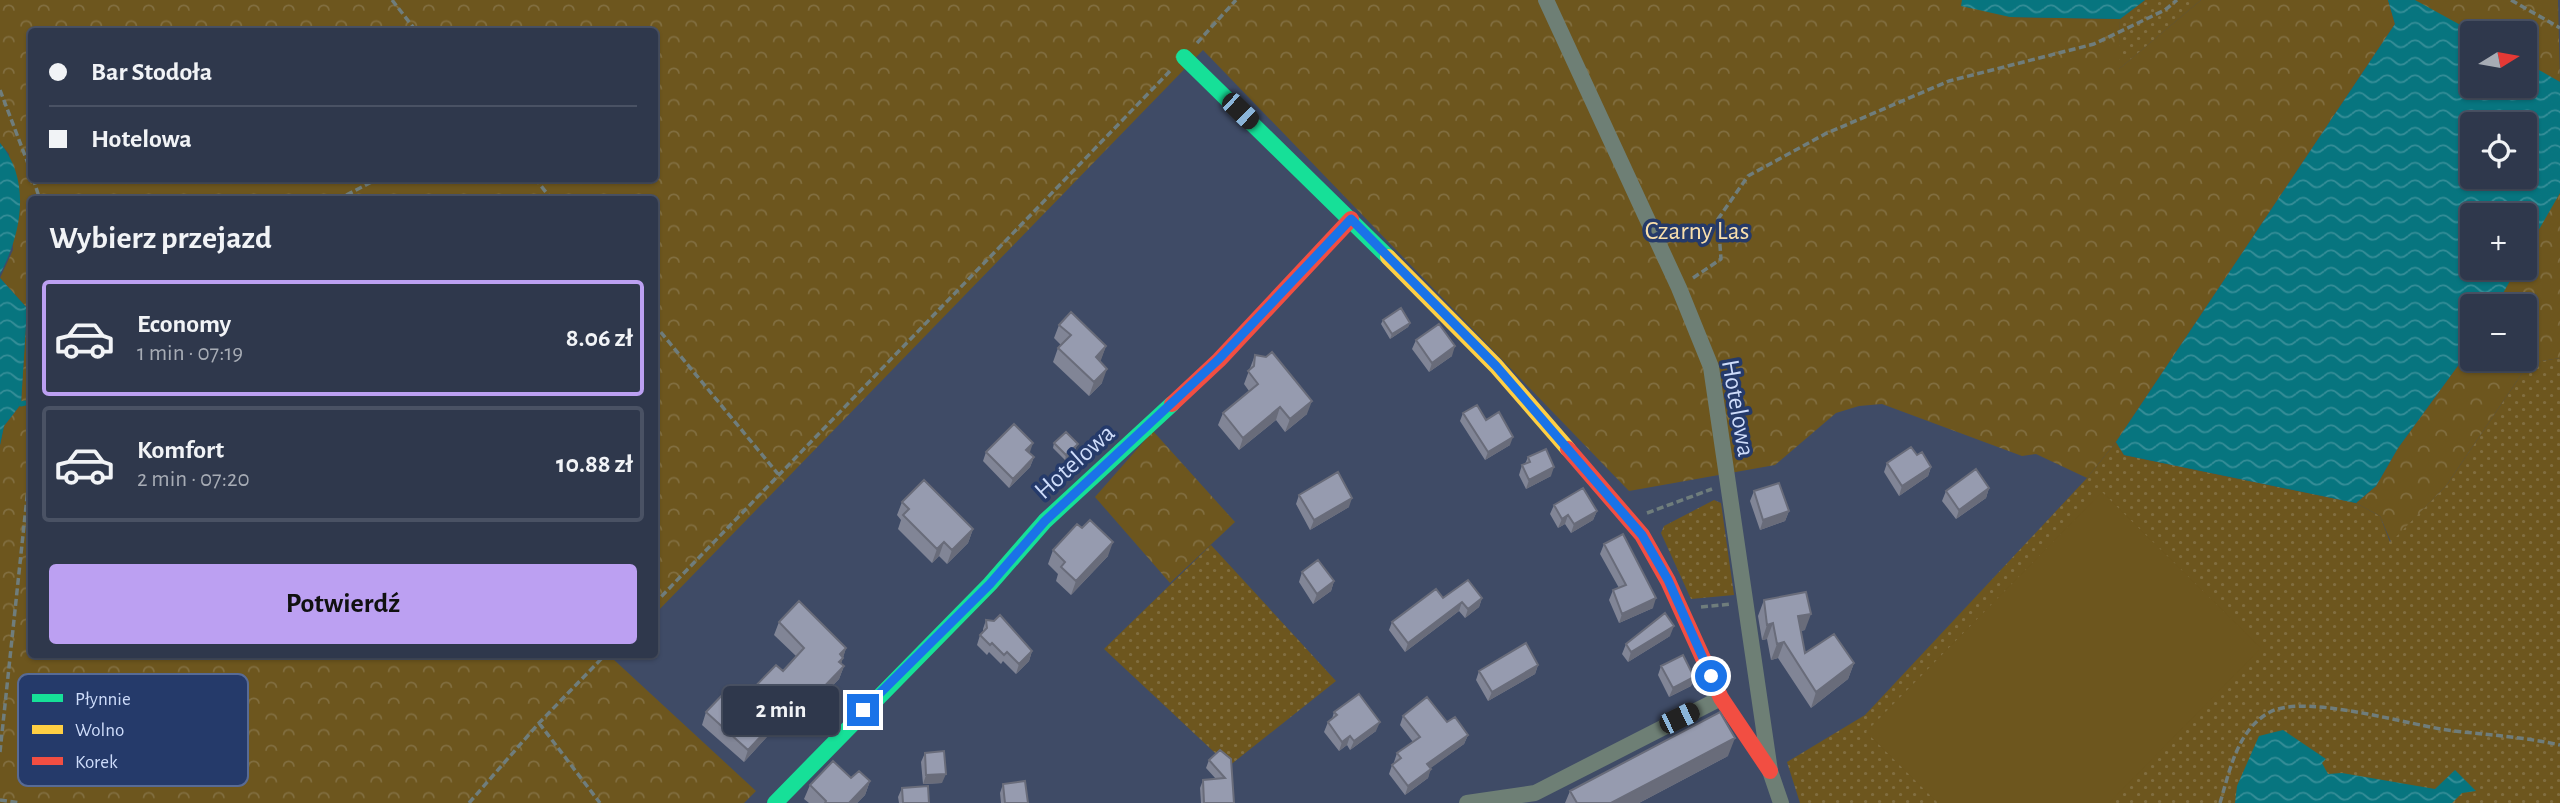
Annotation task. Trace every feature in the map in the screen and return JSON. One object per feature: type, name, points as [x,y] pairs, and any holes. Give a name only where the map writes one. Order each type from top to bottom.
[{"type":"street","name":"Hotelowa","points":[[1546,0],[1679,289],[1711,367],[1770,771],[1781,803]]},
{"type":"street","name":"Hotelowa","points":[[1184,57],[1351,219],[1496,366],[1629,520],[1653,553],[1721,698],[1770,771]]},
{"type":"street","name":"Hotelowa","points":[[775,803],[990,584],[1045,521],[1219,359],[1351,219]]},
{"type":"street","points":[[1466,803],[1535,793],[1721,698]]},
{"type":"path","points":[[392,0],[414,28]]},
{"type":"path","points":[[658,600],[1184,57],[1236,0]]},
{"type":"path","points":[[1679,289],[1721,259],[1718,219],[1748,176],[1825,134],[1950,81],[2094,44],[2165,10],[2177,0]]},
{"type":"path","points":[[2511,0],[2560,28]]},
{"type":"path","points":[[0,90],[28,165]]},
{"type":"path","points":[[345,196],[371,182]]},
{"type":"path","points":[[538,182],[549,196]]},
{"type":"path","points":[[658,329],[778,474]]},
{"type":"path","points":[[1629,520],[1727,485]]},
{"type":"path","points":[[0,752],[28,488]]},
{"type":"path","points":[[1681,611],[1744,601]]},
{"type":"path","points":[[469,803],[539,723],[602,658]]},
{"type":"path","points":[[2220,803],[2234,758],[2248,729],[2270,712],[2287,706],[2322,708],[2454,731],[2518,736],[2560,745]]},
{"type":"path","points":[[539,723],[600,803]]},
{"type":"path","points":[[0,800],[20,803]]},
{"type":"green space","name":"Czarny Las","points":[[0,0],[1962,0],[2010,17],[2120,19],[2119,69],[2201,0],[2388,0],[2395,24],[2116,442],[2087,478],[2036,454],[2022,456],[1882,404],[1859,406],[1836,413],[1775,465],[1629,491],[1203,50],[658,611],[658,196],[28,196],[28,658],[612,658],[756,791],[744,803],[0,803],[0,445],[4,426],[21,404],[27,308],[0,278],[13,250],[9,154],[0,143]]},
{"type":"green space","points":[[2145,0],[2201,0],[2118,70],[2120,19]]},
{"type":"green space","points":[[2413,0],[2558,0],[2560,82],[2538,70],[2538,21],[2460,21],[2460,26]]},
{"type":"green space","points":[[2560,191],[2560,358],[2537,362],[2537,294],[2502,294],[2510,280],[2537,280],[2537,232]]},
{"type":"green space","points":[[2560,358],[2560,803],[1800,803],[1787,762],[1865,715],[2087,478],[2116,442],[2124,455],[2356,503],[2380,516],[2390,542],[2446,486],[2524,371],[2537,371],[2537,362]]},
{"type":"green space","points":[[2460,363],[2460,371],[2524,371],[2446,486],[2391,542],[2380,516],[2356,503],[2376,486],[2398,448]]},
{"type":"green space","points":[[1153,431],[1235,522],[1170,583],[1095,497]]},
{"type":"green space","points":[[2102,492],[2261,648],[2109,803],[1938,803],[1866,732]]},
{"type":"green space","points":[[1714,500],[1721,503],[1734,595],[1691,599],[1661,533],[1664,526]]},
{"type":"green space","points":[[1211,545],[1336,681],[1229,766],[1104,649]]},
{"type":"water","points":[[1962,0],[2145,0],[2120,19],[2010,17],[1961,6]]},
{"type":"water","points":[[2388,0],[2415,0],[2460,25],[2460,98],[2538,98],[2538,69],[2560,82],[2560,193],[2537,233],[2537,203],[2460,203],[2460,280],[2510,280],[2503,294],[2460,294],[2460,363],[2398,448],[2376,486],[2356,503],[2124,455],[2116,442],[2395,24]]},
{"type":"water","points":[[0,143],[16,174],[20,208],[13,242],[0,274]]},
{"type":"water","points":[[0,278],[27,308],[21,404],[4,426],[0,445]]},
{"type":"water","points":[[2283,730],[2326,759],[2322,763],[2328,774],[2342,773],[2435,789],[2455,770],[2476,791],[2462,793],[2452,803],[2235,803],[2237,786],[2259,736]]},
{"type":"building","points":[[1401,308],[1410,323],[1392,334],[1383,320]]},
{"type":"building","points":[[1071,312],[1106,346],[1096,357],[1107,369],[1094,382],[1058,348],[1071,335],[1059,325]]},
{"type":"building","points":[[1439,324],[1455,346],[1432,363],[1416,340]]},
{"type":"building","points":[[1272,352],[1312,401],[1290,419],[1280,407],[1243,438],[1223,413],[1258,384],[1248,371],[1254,366],[1255,355],[1266,357]]},
{"type":"building","points":[[1477,405],[1486,420],[1499,412],[1513,437],[1488,452],[1463,413]]},
{"type":"building","points":[[1014,424],[1033,443],[1026,450],[1034,457],[1013,479],[986,452]]},
{"type":"building","points":[[1066,432],[1078,444],[1066,455],[1054,443]]},
{"type":"building","points":[[1911,447],[1917,455],[1922,452],[1931,467],[1902,486],[1887,463]]},
{"type":"building","points":[[1546,449],[1554,467],[1529,480],[1522,465],[1530,462],[1528,457]]},
{"type":"building","points":[[1976,469],[1989,488],[1959,510],[1946,491]]},
{"type":"building","points":[[1338,472],[1352,498],[1314,520],[1299,495]]},
{"type":"building","points":[[924,480],[973,529],[952,550],[944,542],[937,549],[903,515],[909,509],[902,502]]},
{"type":"building","points":[[1779,483],[1789,511],[1763,520],[1754,491]]},
{"type":"building","points":[[1583,488],[1597,511],[1574,524],[1568,515],[1562,519],[1554,505]]},
{"type":"building","points":[[1090,520],[1113,542],[1076,581],[1061,567],[1065,562],[1053,550],[1077,524],[1082,528]]},
{"type":"building","points":[[1623,534],[1656,598],[1622,614],[1613,590],[1626,585],[1604,544]]},
{"type":"building","points":[[1318,560],[1334,581],[1317,594],[1302,572]]},
{"type":"building","points":[[1468,580],[1482,598],[1468,609],[1462,602],[1408,643],[1392,622],[1436,589],[1443,598]]},
{"type":"building","points":[[1806,592],[1811,614],[1798,616],[1805,653],[1834,634],[1854,663],[1816,692],[1784,642],[1777,644],[1773,623],[1767,625],[1764,600]]},
{"type":"building","points":[[799,601],[846,648],[840,654],[843,658],[839,662],[844,666],[788,724],[780,716],[748,750],[706,712],[728,689],[741,701],[776,665],[783,671],[804,648],[779,622]]},
{"type":"building","points":[[1665,613],[1674,626],[1631,652],[1626,644]]},
{"type":"building","points":[[1000,615],[1032,651],[1019,664],[1007,652],[1004,655],[980,635],[987,628],[986,620],[994,621]]},
{"type":"building","points":[[1526,643],[1538,665],[1492,692],[1479,671]]},
{"type":"building","points":[[1683,655],[1694,677],[1673,688],[1661,666]]},
{"type":"building","points":[[1359,694],[1380,722],[1354,741],[1350,736],[1342,742],[1328,722],[1337,715],[1334,712]]},
{"type":"building","points":[[1427,697],[1447,722],[1455,717],[1468,735],[1427,764],[1431,769],[1408,786],[1392,765],[1401,758],[1397,753],[1420,737],[1403,716]]},
{"type":"building","points":[[1720,712],[1735,738],[1611,803],[1577,803],[1570,791]]},
{"type":"building","points":[[1220,750],[1231,759],[1234,803],[1204,803],[1203,780],[1225,778],[1209,760]]},
{"type":"building","points":[[944,751],[946,774],[926,775],[925,753]]},
{"type":"building","points":[[833,761],[851,778],[859,771],[870,781],[849,803],[825,803],[810,785]]},
{"type":"building","points":[[1025,781],[1028,803],[1005,803],[1003,784]]},
{"type":"building","points":[[928,786],[929,803],[903,803],[902,788]]},
{"type":"waterway","points":[[21,404],[25,403]]},
{"type":"traffic: fast","points":[[1184,57],[1388,257]]},
{"type":"traffic: fast","points":[[775,803],[990,584],[1045,521],[1172,404]]},
{"type":"traffic: slow","points":[[1388,257],[1496,366],[1568,449]]},
{"type":"traffic: jam","points":[[1172,404],[1219,360],[1351,219]]},
{"type":"traffic: jam","points":[[1568,449],[1642,535],[1668,581],[1721,698],[1770,771]]},
{"type":"route","points":[[863,710],[990,584],[1045,521],[1219,359],[1351,219],[1496,366],[1642,535],[1668,580],[1711,676]]}]
